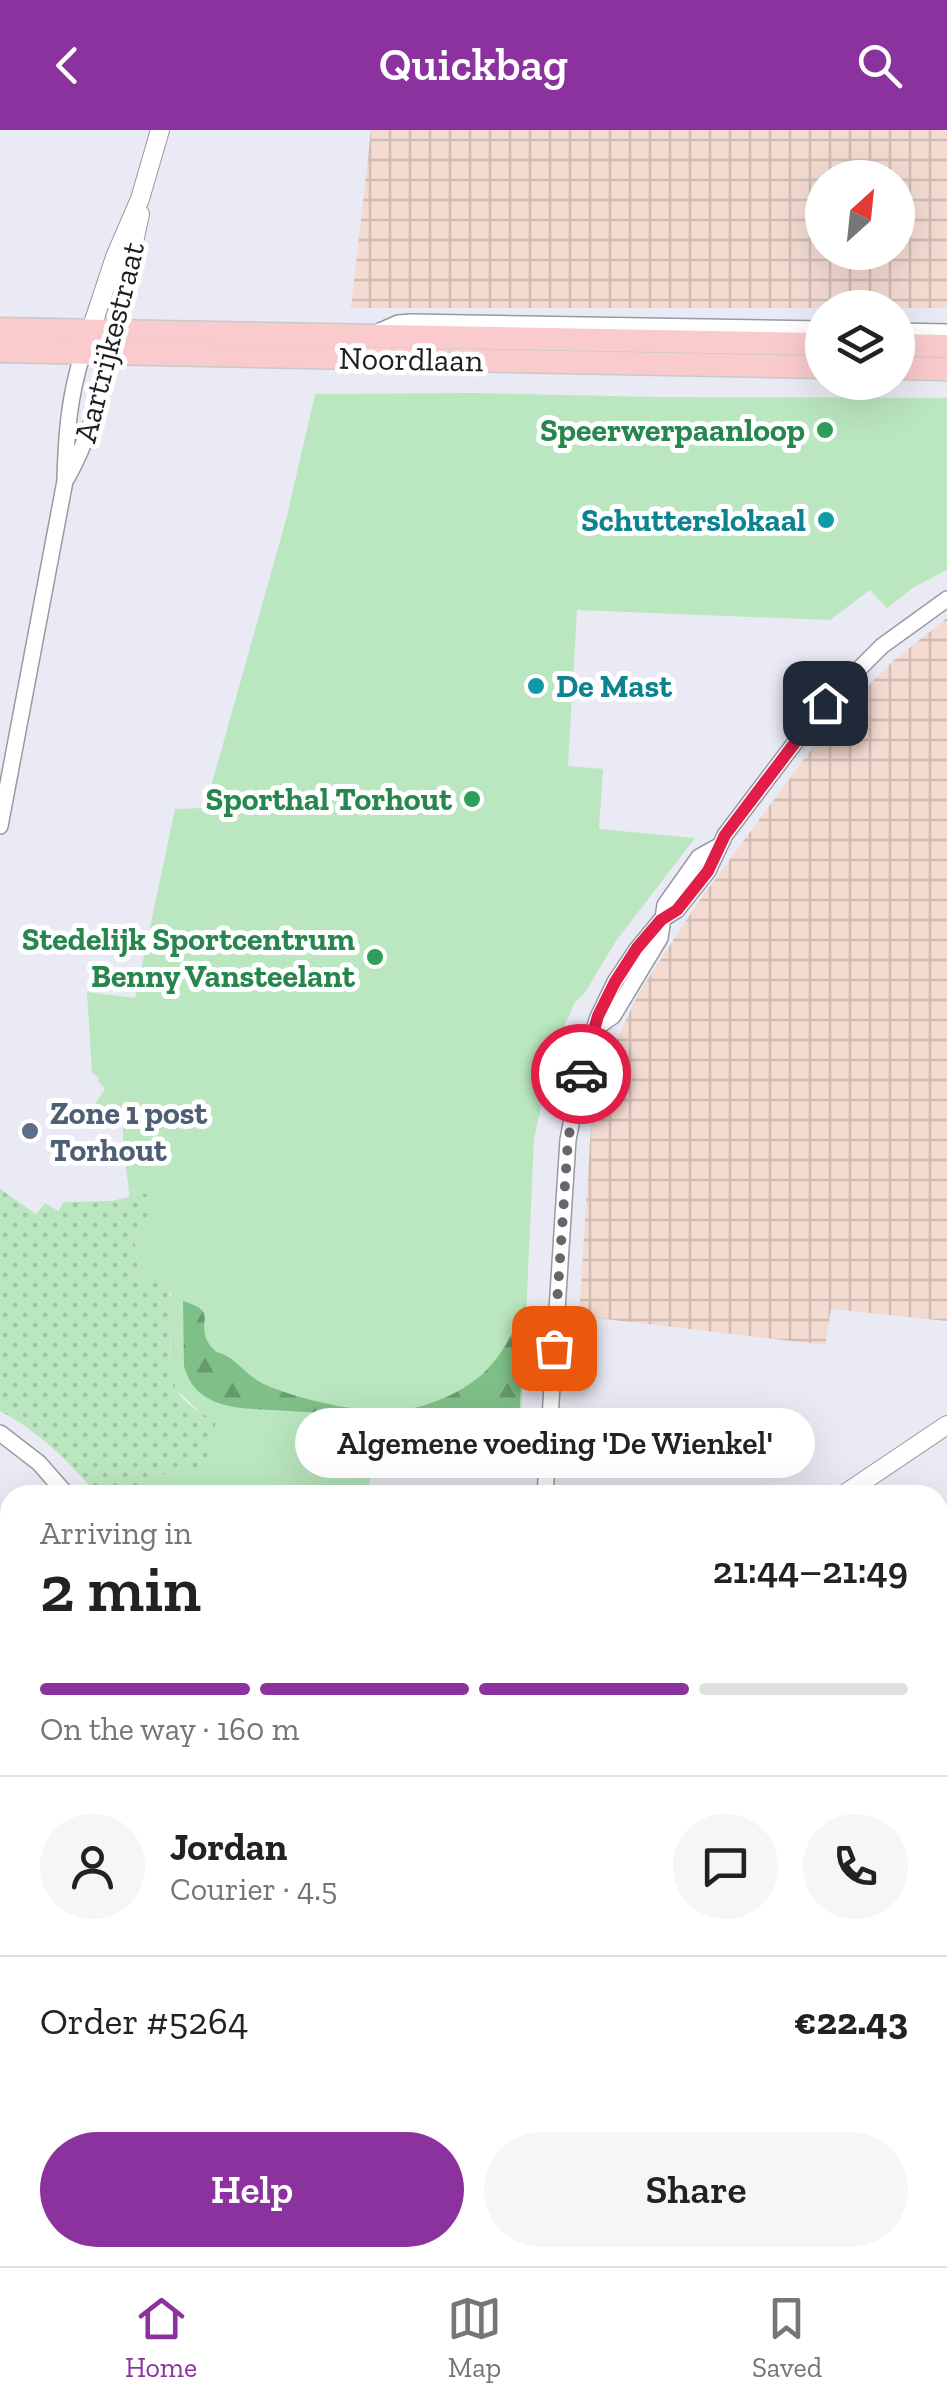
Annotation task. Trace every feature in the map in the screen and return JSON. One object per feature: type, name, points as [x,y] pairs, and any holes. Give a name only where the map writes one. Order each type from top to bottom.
[{"type":"main road","name":"Noordlaan","points":[[0,329],[87,342]]},
{"type":"main road","name":"Noordlaan","points":[[0,351],[87,342],[370,336],[805,344]]},
{"type":"main road","name":"Noordlaan","points":[[113,342],[805,366]]},
{"type":"main road","points":[[915,346],[947,346]]},
{"type":"main road","points":[[915,368],[947,369]]},
{"type":"street","name":"Aartrijkestraat","points":[[0,826],[65,482],[74,380],[114,257],[140,198],[160,130]]},
{"type":"street","name":"Aartrijkestraat","points":[[65,482],[92,424],[105,381],[138,232],[140,198]]},
{"type":"street","name":"Noordlaan","points":[[370,336],[398,323],[412,322],[805,329]]},
{"type":"street","points":[[915,331],[947,332]]},
{"type":"street","points":[[547,1485],[568,1140],[593,1030],[615,982],[648,934],[677,910],[708,871],[719,846],[825,703],[882,646],[947,599]]},
{"type":"street","points":[[858,1485],[947,1424]]},
{"type":"street","points":[[0,1433],[39,1463],[58,1485]]},
{"type":"shaded area","points":[[371,130],[947,130],[947,308],[915,308],[915,290],[805,290],[805,308],[351,308]]},
{"type":"shaded area","points":[[947,618],[947,1321],[831,1309],[825,1345],[579,1316],[591,1127],[599,1078],[638,994],[699,901],[831,723],[893,661]]},
{"type":"green space","name":"Stedelijk Sportcentrum Benny Vansteelant","points":[[315,394],[947,398],[947,570],[914,587],[887,608],[870,590],[830,620],[577,610],[568,766],[603,769],[599,829],[695,838],[575,1002],[546,1085],[534,1139],[521,1426],[374,1417],[370,1485],[144,1485],[141,1479],[202,1414],[177,1390],[170,1377],[171,1292],[139,1281],[134,1233],[140,1190],[129,1191],[123,1126],[94,1105],[105,1089],[92,1073],[87,992],[135,998],[175,809],[205,808],[287,516]]},
{"type":"green space","points":[[0,1189],[36,1214],[45,1203],[58,1211],[64,1202],[111,1201],[140,1190],[151,1198],[143,1230],[134,1233],[139,1281],[164,1279],[168,1289],[172,1379],[186,1401],[216,1421],[210,1464],[142,1479],[144,1485],[88,1485],[53,1448],[0,1411]]},
{"type":"green space","points":[[183,1301],[203,1312],[206,1338],[216,1352],[259,1381],[314,1401],[387,1411],[426,1405],[473,1382],[502,1351],[525,1304],[519,1424],[253,1409],[210,1400],[194,1387],[184,1366]]},
{"type":"way so far","points":[[554,1348],[568,1140],[581,1074]]},
{"type":"place","name":"Speerwerpaanloop","points":[[825,430]]},
{"type":"place","name":"Schutterslokaal","points":[[826,520]]},
{"type":"place","name":"De Mast","points":[[536,686]]},
{"type":"place","name":"Sporthal Torhout","points":[[472,799]]},
{"type":"place","name":"Stedelijk Sportcentrum Benny Vansteelant","points":[[375,957]]},
{"type":"place","name":"Zone 1 post Torhout","points":[[30,1131]]},
{"type":"place","name":"Algemene voeding 'De Wienkel'","points":[[554,1348]]},
{"type":"route","points":[[581,1074],[598,1016],[637,948],[661,920],[677,910],[708,871],[725,835],[825,703]]}]
